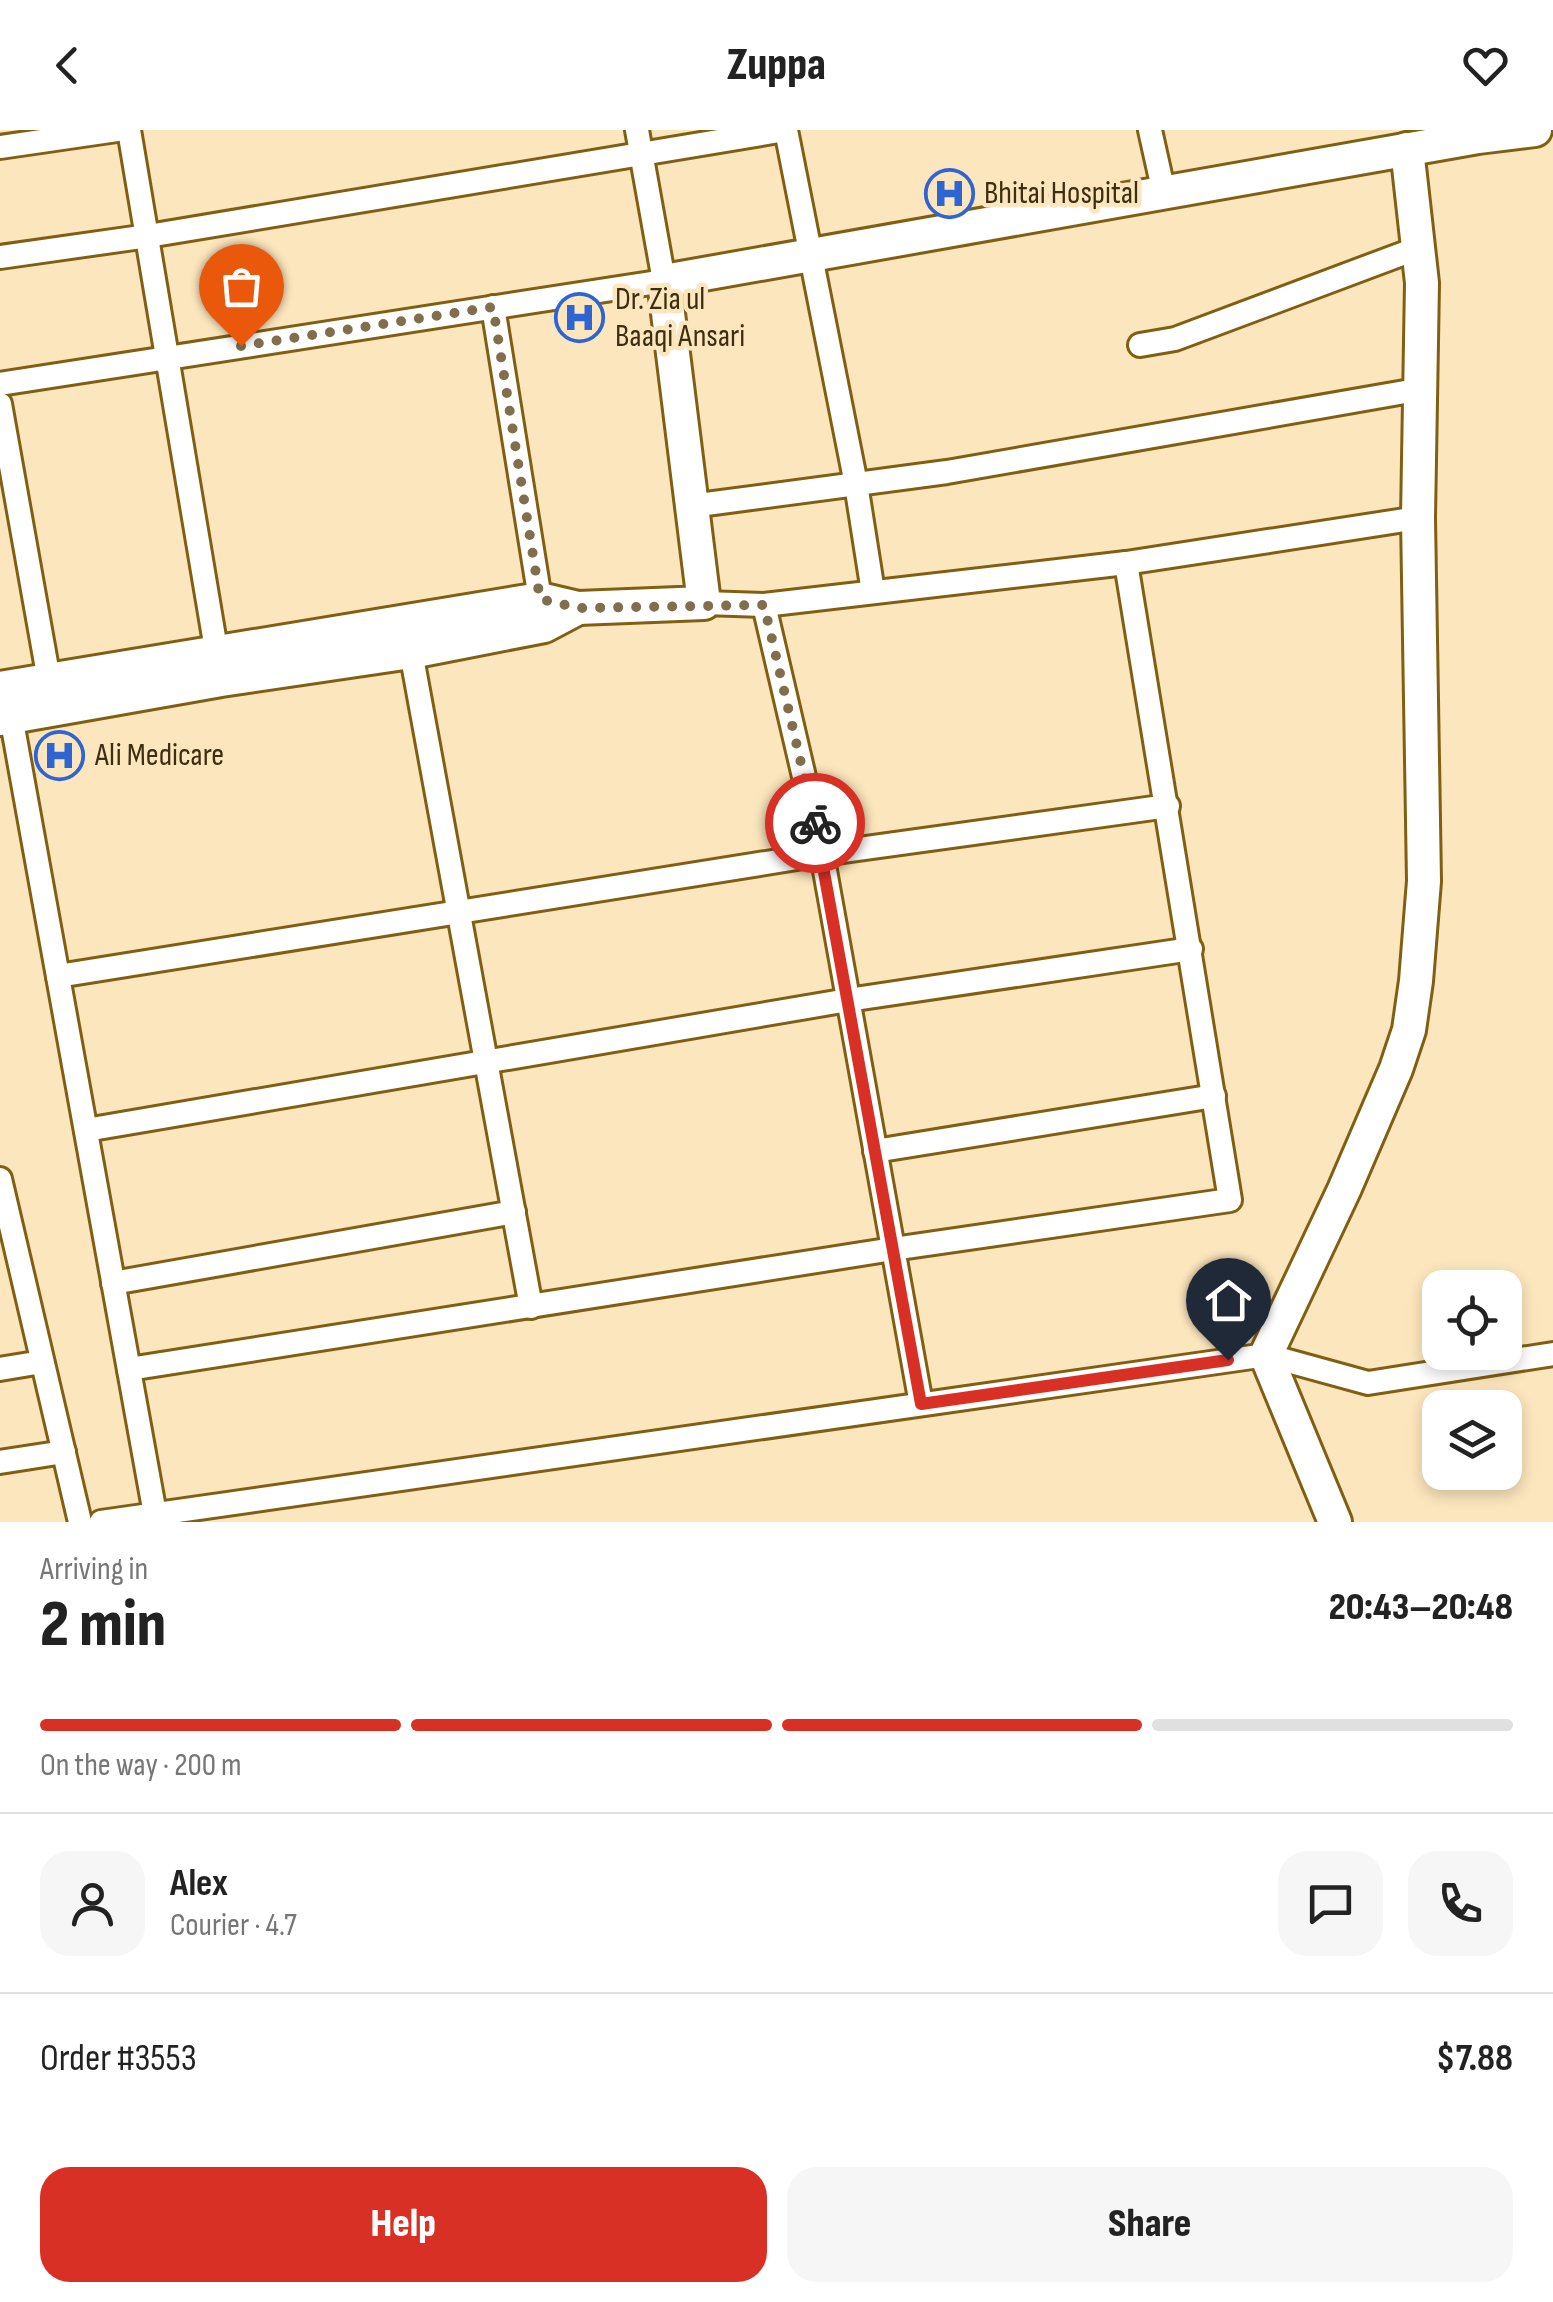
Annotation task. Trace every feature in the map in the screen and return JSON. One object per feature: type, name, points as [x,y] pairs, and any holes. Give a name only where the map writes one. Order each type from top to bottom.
[{"type":"main road","points":[[4,703],[219,666],[540,599],[578,608],[704,603],[664,281],[1535,130]]},
{"type":"main road","points":[[1335,1522],[1266,1355],[1344,1190],[1396,1069],[1408,1030],[1424,881],[1418,518],[1422,283],[1407,150]]},
{"type":"main road","points":[[4,703],[48,680],[412,652],[544,626],[578,608]]},
{"type":"street","points":[[0,147],[117,130]]},
{"type":"street","points":[[129,130],[219,666]]},
{"type":"street","points":[[0,258],[148,236],[639,142],[786,130],[856,484],[873,592]]},
{"type":"street","points":[[1150,130],[1164,193]]},
{"type":"street","points":[[0,384],[664,281],[639,142]]},
{"type":"street","points":[[1140,345],[1175,339],[1418,248]]},
{"type":"street","points":[[493,307],[540,599]]},
{"type":"street","points":[[692,506],[966,469],[1422,389]]},
{"type":"street","points":[[0,404],[48,680]]},
{"type":"street","points":[[704,603],[764,605],[1126,562],[1418,518]]},
{"type":"street","points":[[129,1369],[1230,1200],[1126,562]]},
{"type":"street","points":[[764,605],[822,854],[921,1404]]},
{"type":"street","points":[[412,652],[532,1307]]},
{"type":"street","points":[[4,703],[58,976],[155,1514]]},
{"type":"street","points":[[58,976],[822,854],[1168,806]]},
{"type":"street","points":[[86,1130],[848,1000],[1191,950]]},
{"type":"street","points":[[875,1152],[1214,1096]]},
{"type":"street","points":[[0,1179],[80,1522]]},
{"type":"street","points":[[113,1283],[514,1212]]},
{"type":"street","points":[[101,1522],[1266,1355],[1368,1383],[1553,1354]]},
{"type":"street","points":[[0,1369],[42,1362]]},
{"type":"street","points":[[0,1462],[64,1452]]},
{"type":"way so far","points":[[241,346],[493,307],[540,599],[578,608],[764,605],[815,823]]},
{"type":"place","name":"Bhitai Hospital","points":[[949,193]]},
{"type":"place","name":"Dr. Zia ul Baaqi Ansari","points":[[580,317]]},
{"type":"place","name":"Ali Medicare","points":[[60,755]]},
{"type":"route","points":[[815,823],[921,1404],[1228,1360]]}]
